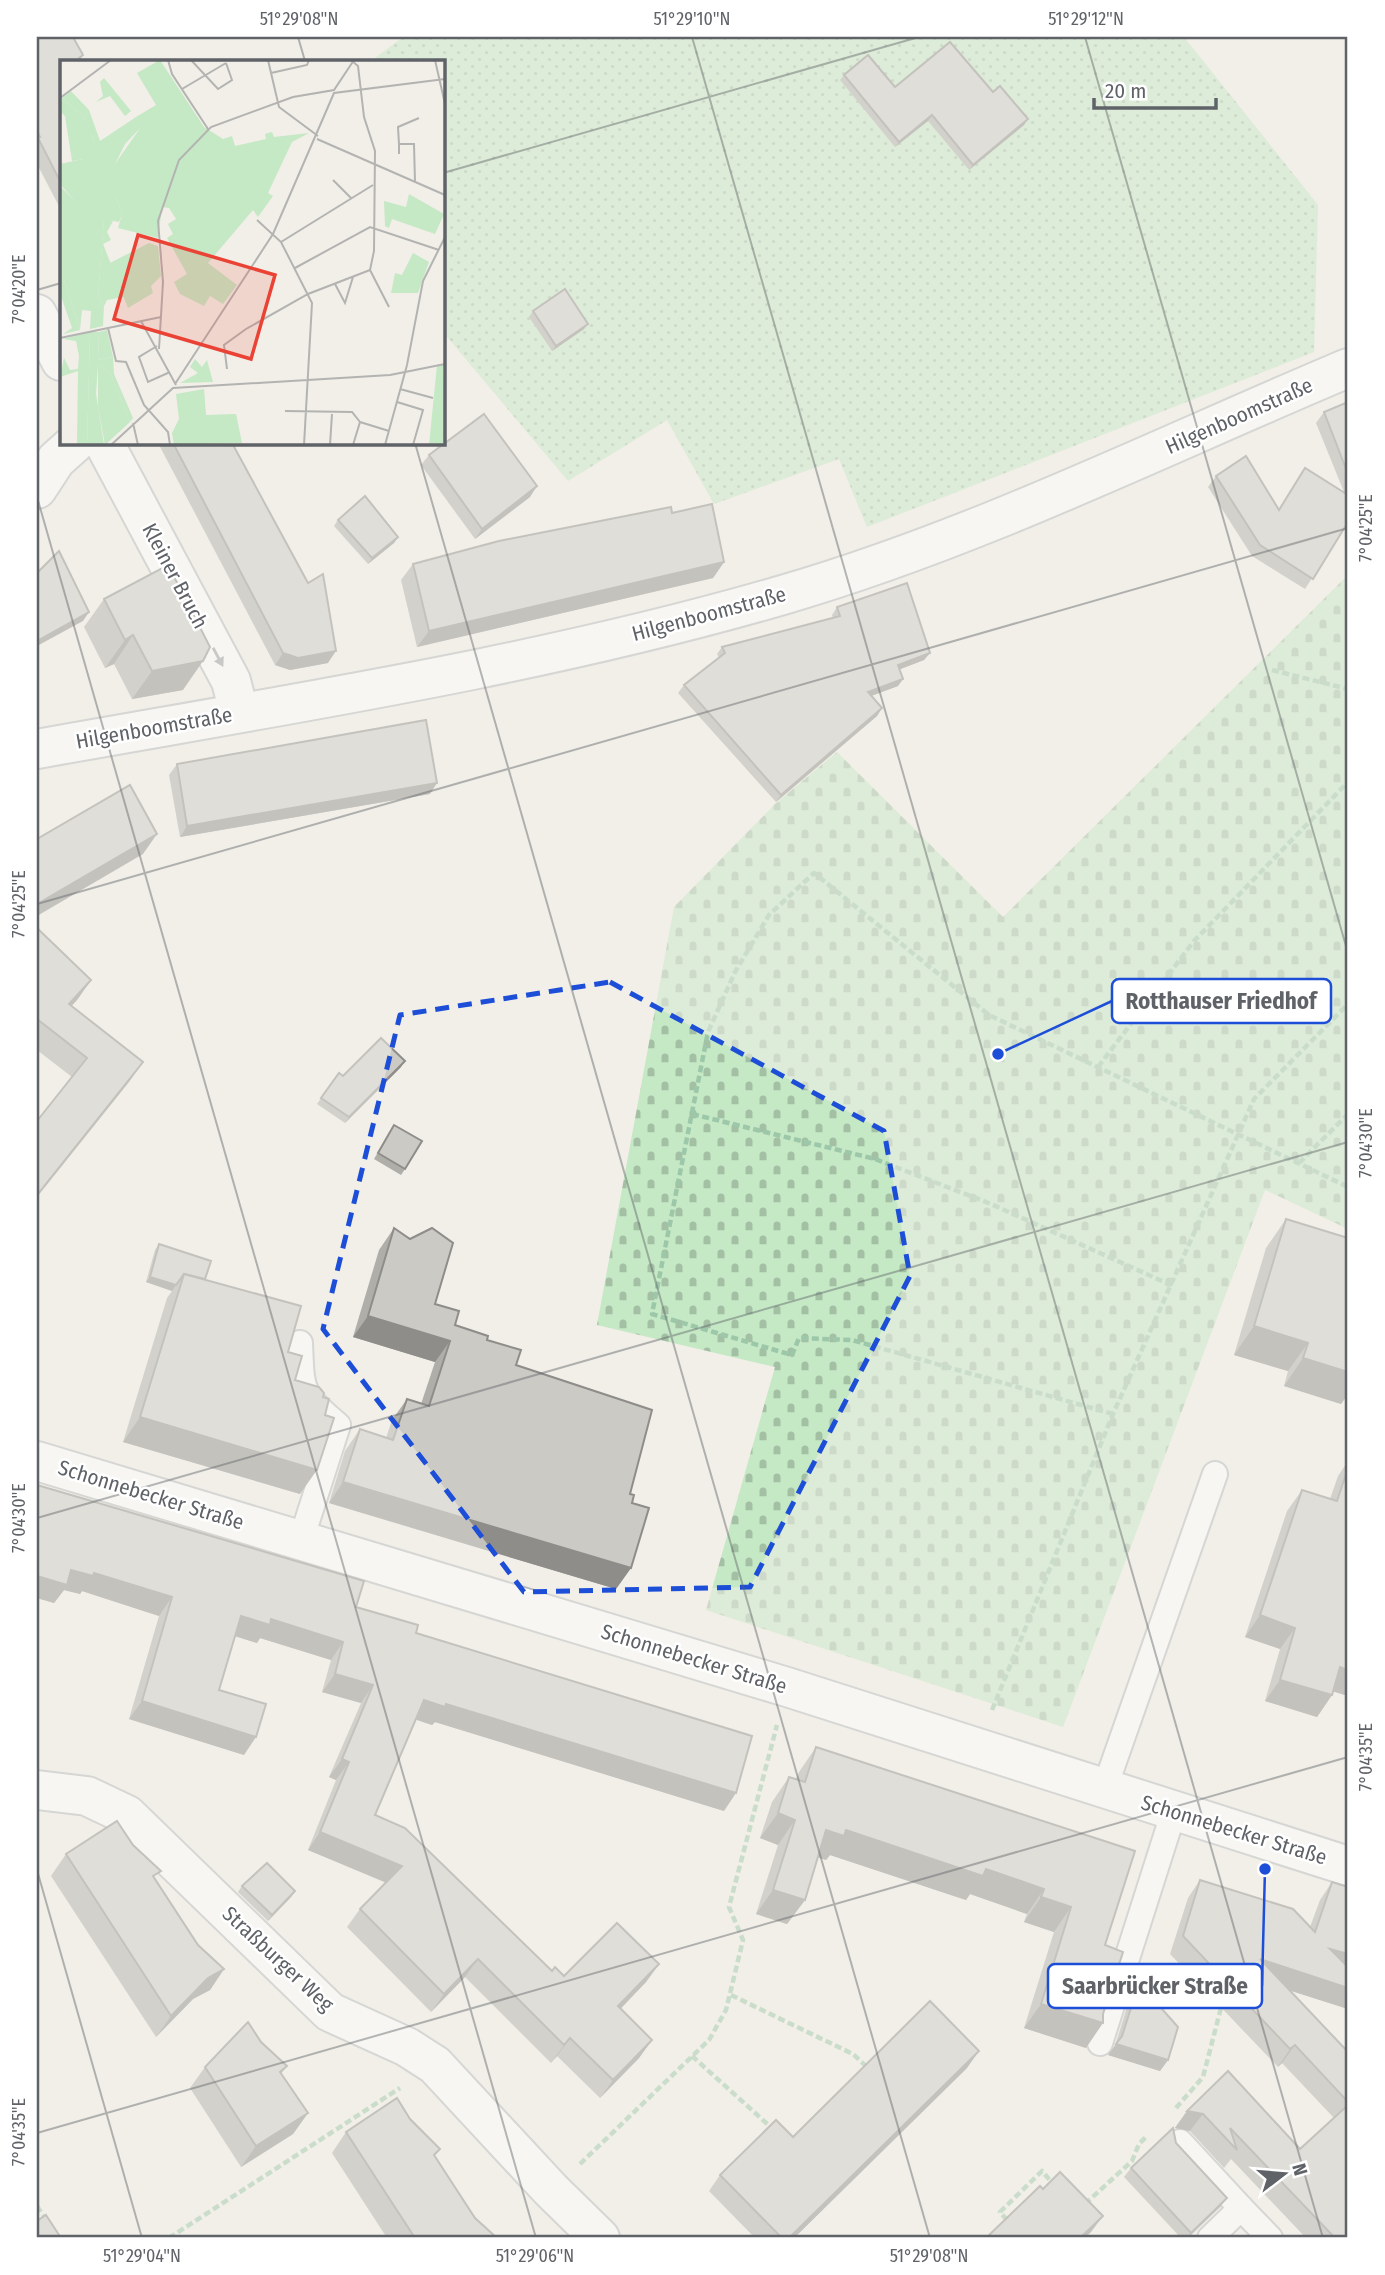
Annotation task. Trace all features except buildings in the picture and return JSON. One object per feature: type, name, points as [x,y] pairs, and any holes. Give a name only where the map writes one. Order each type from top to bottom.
[{"type":"street","points":[[37,314],[60,359]]},
{"type":"street","name":"Hilgenboomstraße","points":[[37,749],[578,650],[788,593],[984,524],[1348,368]]},
{"type":"street","points":[[37,489],[56,460],[74,444]]},
{"type":"street","name":"Kleiner Bruch","points":[[105,444],[231,681],[239,712]]},
{"type":"street","name":"Schonnebecker Straße","points":[[37,1461],[787,1687],[1348,1866]]},
{"type":"street","name":"Straßburger Weg","points":[[37,1790],[87,1796],[127,1815],[330,2012],[408,2047],[435,2065],[551,2190],[600,2238]]},
{"type":"lane","points":[[300,1343],[302,1388],[321,1411],[338,1425],[301,1540]]},
{"type":"lane","points":[[1104,1790],[1214,1474]]},
{"type":"lane","points":[[1100,2043],[1174,1811]]},
{"type":"lane","points":[[1180,2142],[1270,2238]]},
{"type":"lane","points":[[1210,2238],[1241,2208]]},
{"type":"path","points":[[1348,248],[1348,263]]},
{"type":"path","points":[[1272,670],[1348,689]]},
{"type":"path","points":[[1098,1067],[1194,941],[1348,782]]},
{"type":"path","points":[[1113,1414],[852,1340],[799,1338],[792,1355],[652,1314],[708,1032],[735,972],[769,915],[814,873],[989,1015],[1348,1187]]},
{"type":"path","points":[[975,1749],[1113,1414],[1240,1135],[1254,1098],[1348,1004]]},
{"type":"path","points":[[692,1114],[875,1159],[991,1204],[1171,1284]]},
{"type":"path","points":[[1299,1163],[1348,1114]]},
{"type":"path","points":[[551,2190],[709,2040],[731,1995],[743,1940],[729,1907],[787,1687]]},
{"type":"path","points":[[1124,1967],[1224,1998],[1203,2077],[1195,2090],[1167,2117]]},
{"type":"path","points":[[731,1995],[853,2054],[867,2067]]},
{"type":"path","points":[[692,2056],[783,2138]]},
{"type":"path","points":[[169,2238],[435,2065]]},
{"type":"path","points":[[1078,2211],[1132,2161],[1139,2144],[1148,2135]]},
{"type":"path","points":[[1007,2220],[1000,2212],[1042,2171],[1060,2191]]},
{"type":"path","points":[[37,2206],[50,2227]]},
{"type":"highlighted area","points":[[610,982],[884,1131],[910,1276],[750,1587],[524,1592],[323,1329],[400,1015]]},
{"type":"green space","points":[[403,37],[1184,37],[1318,205],[1314,352],[867,527],[839,459],[714,504],[667,420],[568,481],[444,333],[444,60],[372,60]]},
{"type":"green space","points":[[1348,575],[1348,1229],[1265,1190],[1063,1727],[706,1610],[775,1367],[597,1325],[674,907],[775,804],[837,752],[1003,917]]},
{"type":"place","name":"Rotthauser Friedhof","points":[[998,1054]]},
{"type":"place","name":"Saarbrücker Straße","points":[[1265,1869]]}]
